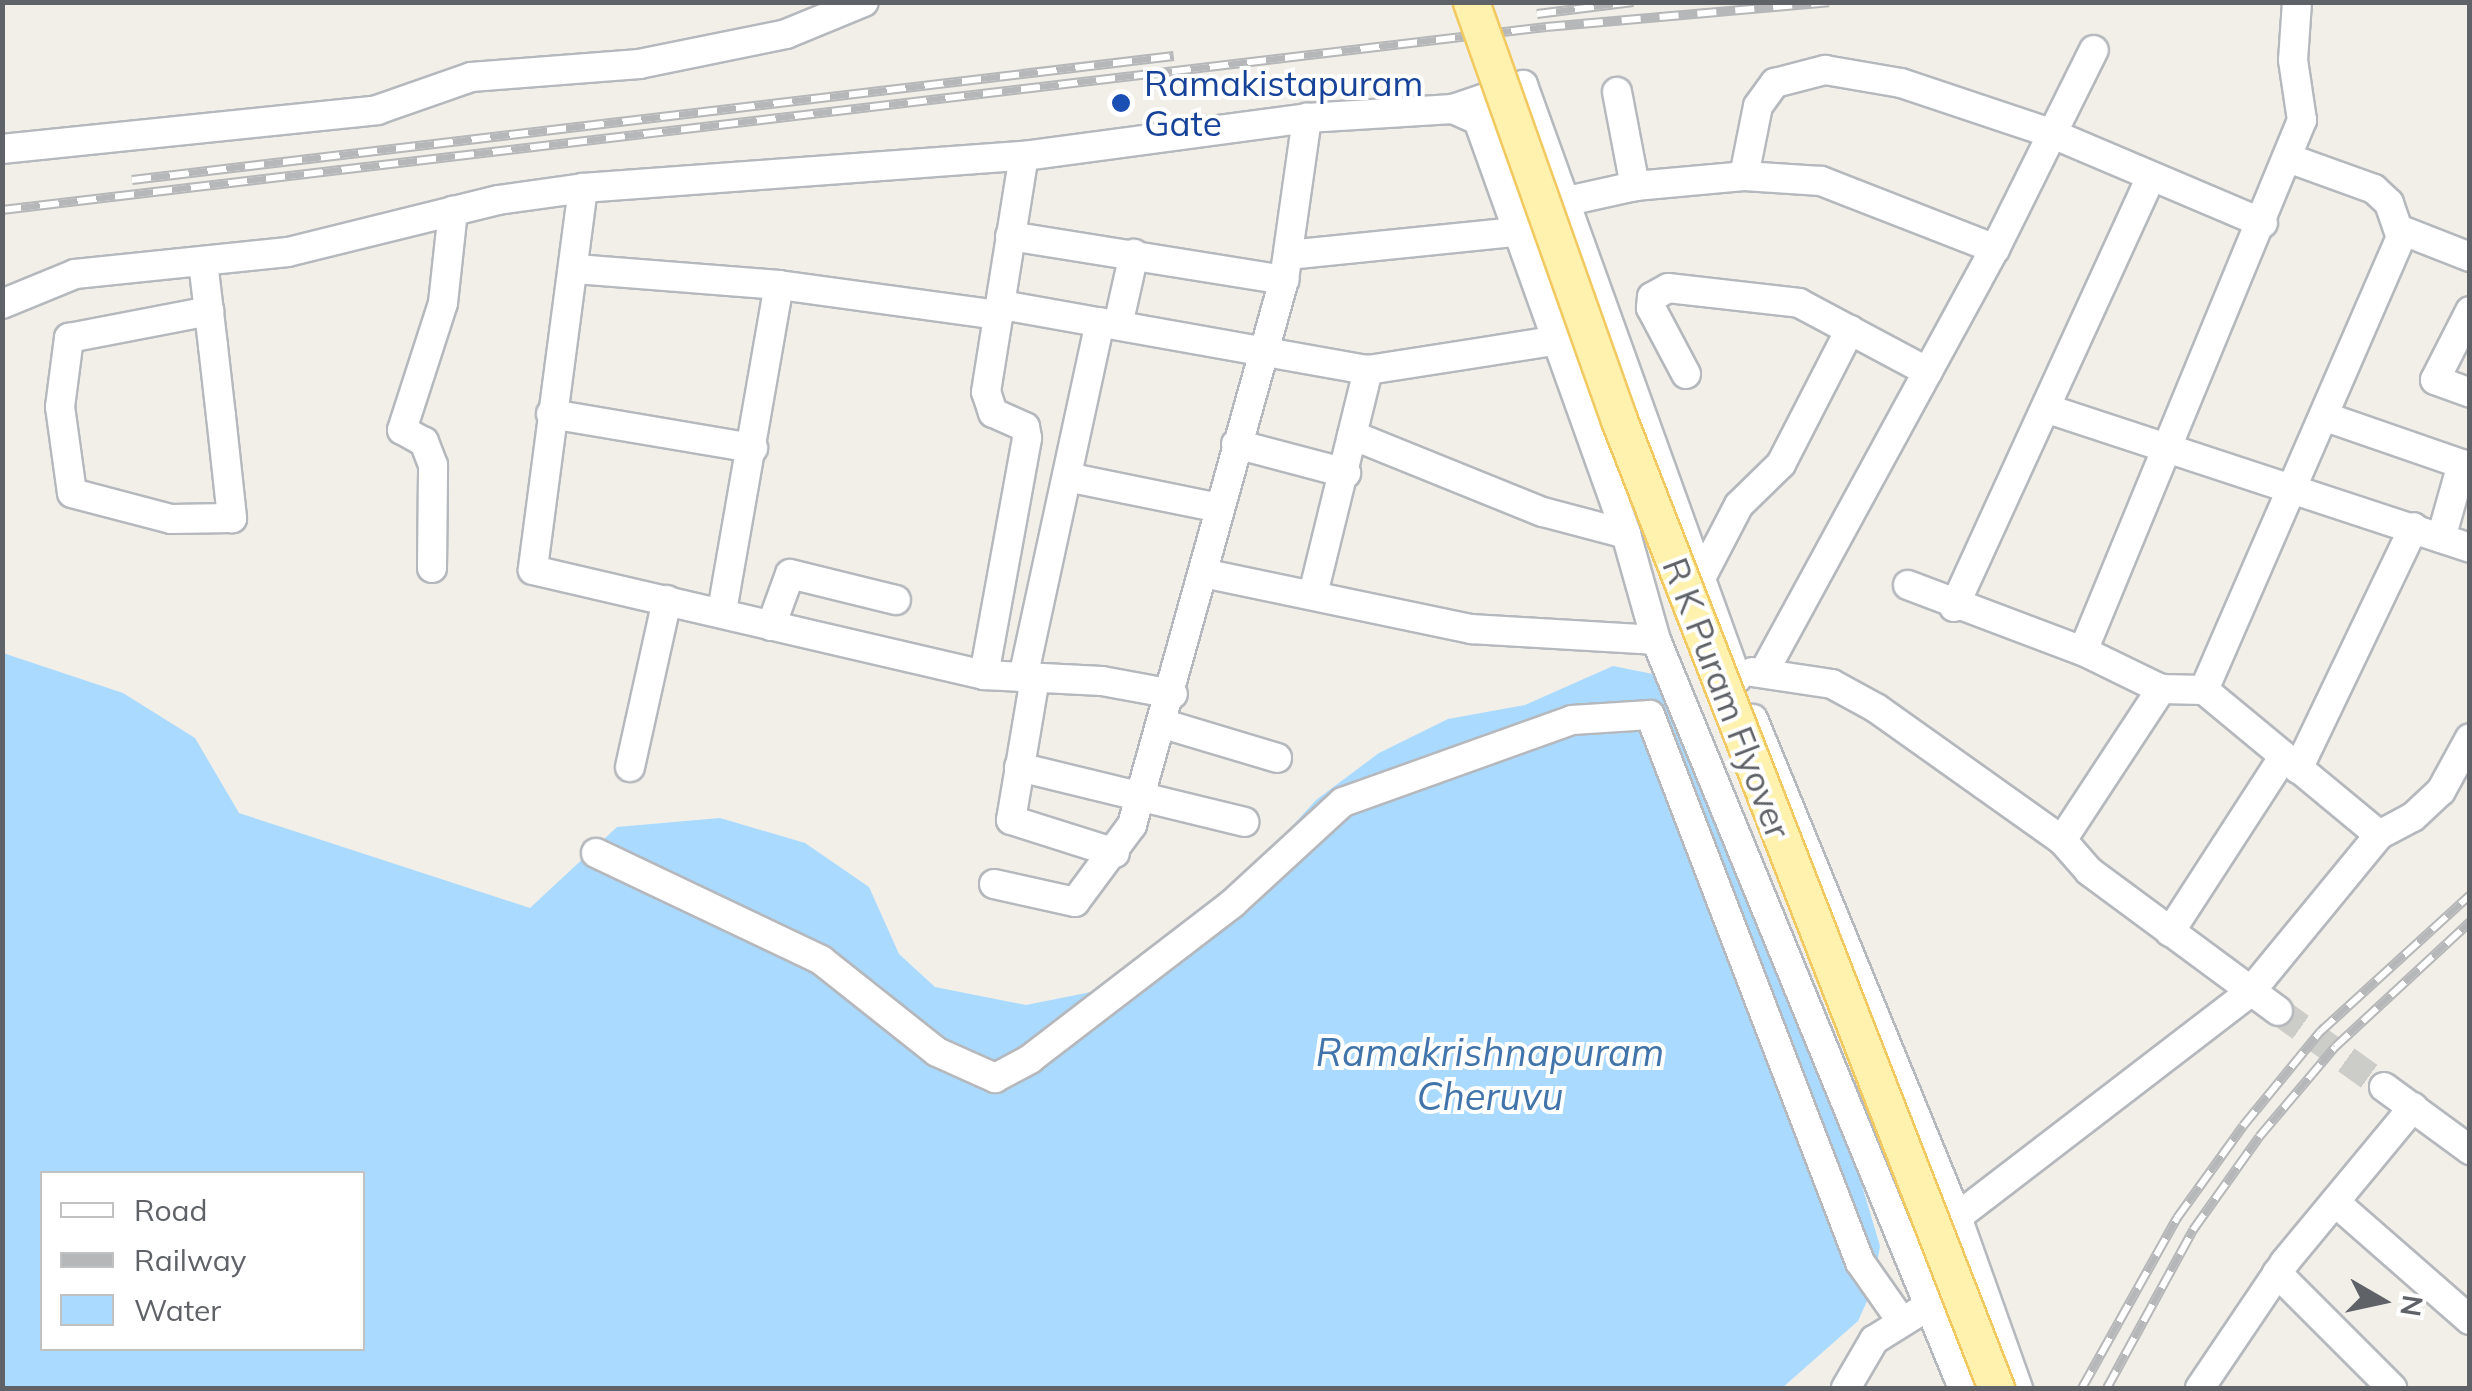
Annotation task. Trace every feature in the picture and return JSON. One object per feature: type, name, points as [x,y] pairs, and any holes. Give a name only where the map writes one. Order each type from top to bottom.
[{"type":"main road","name":"R K Puram Flyover","points":[[1471,2],[1619,420],[1996,1388]]},
{"type":"street","points":[[2,149],[377,110],[471,76],[620,67],[786,34],[864,2]]},
{"type":"street","points":[[2083,651],[2288,158],[2303,102],[2292,60],[2298,2]]},
{"type":"street","points":[[1765,670],[1996,249],[2094,50]]},
{"type":"street","points":[[1744,176],[1758,106],[1775,83],[1798,72],[1902,83],[2053,134],[2263,223]]},
{"type":"street","points":[[4,302],[75,274],[288,252],[453,211],[583,188],[1024,156],[1307,118],[1453,108],[1523,85],[1736,675],[1957,1217],[2018,1388]]},
{"type":"street","points":[[1617,92],[1635,186]]},
{"type":"street","points":[[1453,108],[1478,120],[1513,232],[1626,534],[1656,640],[1926,1307],[1963,1388]]},
{"type":"street","points":[[994,884],[1075,902],[1115,853],[1142,794],[1173,694],[1236,444],[1265,355],[1286,267],[1307,118]]},
{"type":"street","points":[[984,676],[1027,438],[1025,426],[987,404],[1024,156]]},
{"type":"street","points":[[2288,158],[2374,189],[2389,203],[2401,230],[2470,257]]},
{"type":"street","points":[[1564,202],[1635,186],[1744,176],[1821,181],[1996,249]]},
{"type":"street","points":[[1954,607],[2048,409],[2150,178]]},
{"type":"street","points":[[583,188],[576,269],[551,414],[533,570],[722,611],[984,676],[1102,681],[1173,694]]},
{"type":"street","points":[[432,568],[432,465],[424,442],[402,430],[443,303],[453,211]]},
{"type":"street","points":[[2204,690],[2295,492],[2401,230]]},
{"type":"street","points":[[1010,236],[1134,254],[1286,267],[1513,232]]},
{"type":"street","points":[[1115,853],[1011,820],[1029,678],[1067,477],[1109,323],[1134,254]]},
{"type":"street","points":[[203,262],[209,311],[232,518],[172,518],[72,493],[60,408],[69,338],[209,311]]},
{"type":"street","points":[[576,269],[779,286],[1109,323],[1265,355],[1368,370],[1554,340]]},
{"type":"street","points":[[722,611],[779,286]]},
{"type":"street","points":[[1686,374],[1650,308],[1657,291],[1668,288],[1784,299],[1928,372]]},
{"type":"street","points":[[2470,311],[2435,380],[2470,392]]},
{"type":"street","points":[[1702,576],[1739,504],[1781,464],[1850,330]]},
{"type":"street","points":[[1314,594],[1368,370]]},
{"type":"street","points":[[2048,409],[2470,548]]},
{"type":"street","points":[[551,414],[753,448]]},
{"type":"street","points":[[2326,417],[2463,466],[2441,538]]},
{"type":"street","points":[[1352,435],[1544,512],[1626,534]]},
{"type":"street","points":[[1236,444],[1346,473]]},
{"type":"street","points":[[1067,477],[1220,508]]},
{"type":"street","points":[[2170,932],[2291,763],[2414,528]]},
{"type":"street","points":[[1203,573],[1472,629],[1656,640]]},
{"type":"street","points":[[771,626],[790,574],[896,600]]},
{"type":"street","points":[[1908,584],[1954,607],[2083,651],[2161,689],[2204,690],[2379,834]]},
{"type":"street","points":[[630,766],[667,600]]},
{"type":"street","points":[[1736,675],[1765,670],[1848,691],[2062,840],[2090,871],[2278,1011]]},
{"type":"street","points":[[2062,840],[2161,689]]},
{"type":"street","points":[[596,853],[821,960],[937,1052],[995,1078],[1030,1059],[1233,903],[1343,802],[1572,720],[1650,714],[1682,705]]},
{"type":"street","points":[[1650,714],[1860,1262],[1902,1322]]},
{"type":"street","points":[[1164,724],[1277,758]]},
{"type":"street","points":[[1957,1217],[2251,992],[2379,834],[2413,818],[2442,790],[2470,738]]},
{"type":"street","points":[[1019,767],[1244,822]]},
{"type":"street","points":[[2384,1087],[2470,1150]]},
{"type":"street","points":[[2200,1388],[2278,1273],[2413,1107]]},
{"type":"street","points":[[2334,1202],[2470,1320]]},
{"type":"street","points":[[2278,1273],[2392,1388]]},
{"type":"street","points":[[1846,1388],[1874,1340],[1926,1307]]},
{"type":"water","name":"Ramakrishnapuram Cheruvu","points":[[3,653],[123,693],[195,738],[239,813],[530,908],[617,827],[720,818],[805,843],[869,887],[899,954],[935,987],[1026,1005],[1161,978],[1200,943],[1239,885],[1316,800],[1379,753],[1448,719],[1525,705],[1613,666],[1668,677],[1841,1115],[1880,1246],[1873,1288],[1858,1321],[1782,1388],[3,1388]]},
{"type":"tunnel","points":[[2278,1011],[2384,1087]]},
{"type":"railway","points":[[1537,14],[1633,2]]},
{"type":"railway","points":[[2,210],[1546,27],[1829,2]]},
{"type":"railway","points":[[132,180],[1174,56]]},
{"type":"railway","points":[[2082,1388],[2177,1218],[2243,1126],[2320,1032],[2470,895]]},
{"type":"railway","points":[[2107,1388],[2193,1230],[2259,1137],[2335,1047],[2470,922]]},
{"type":"place","name":"Ramakistapuram Gate","points":[[1121,103]]}]
